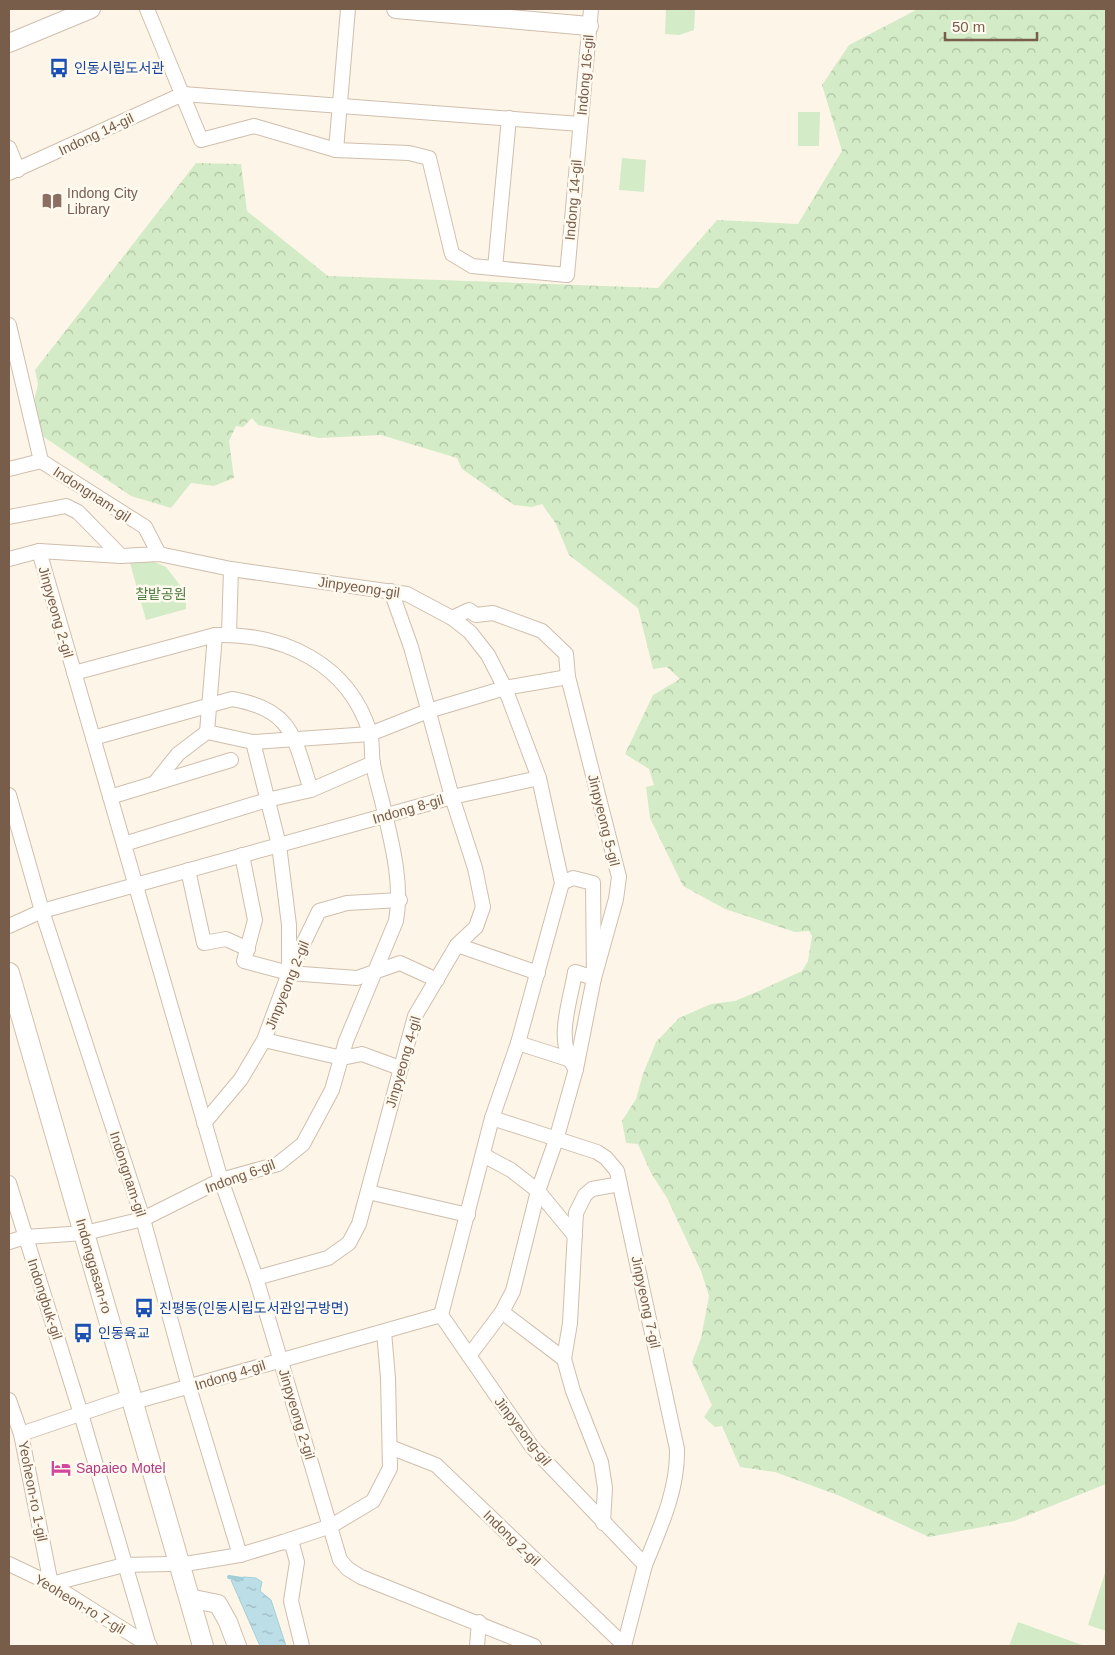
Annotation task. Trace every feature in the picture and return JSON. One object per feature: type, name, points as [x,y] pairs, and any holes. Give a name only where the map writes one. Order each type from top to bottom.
[{"type":"main road","name":"Indonggasan-ro","points":[[9,974],[79,1234],[174,1565],[193,1646]]},
{"type":"main road","name":"Indonggasan-ro","points":[[9,1023],[79,1234]]},
{"type":"main road","name":"Indonggasan-ro","points":[[174,1565],[189,1598],[203,1646]]},
{"type":"street","points":[[9,43],[91,9]]},
{"type":"street","points":[[147,9],[183,94]]},
{"type":"street","points":[[336,150],[342,106],[348,9]]},
{"type":"street","name":"Indong 16-gil","points":[[396,9],[589,26]]},
{"type":"street","name":"Indong 16-gil","points":[[580,124],[591,9]]},
{"type":"street","name":"Indong 14-gil","points":[[13,171],[183,94],[580,124],[567,276],[472,266],[452,254],[429,158],[409,152],[336,150],[254,126],[201,140],[183,94]]},
{"type":"street","points":[[495,268],[509,118]]},
{"type":"street","points":[[9,148],[13,171]]},
{"type":"street","points":[[9,325],[41,461]]},
{"type":"street","name":"Indongnam-gil","points":[[9,468],[41,461],[145,527],[160,554]]},
{"type":"street","name":"Indongnam-gil","points":[[9,517],[66,506],[78,512],[121,556]]},
{"type":"street","name":"Jinpyeong-gil","points":[[9,559],[39,551],[121,556],[160,554],[231,570],[407,594],[452,618],[470,632],[488,655],[505,688],[539,778],[562,883],[518,1044],[492,1118],[441,1315],[532,1447],[645,1566]]},
{"type":"street","name":"Jinpyeong 2-gil","points":[[39,551],[220,1180],[256,1278],[340,1560],[348,1569],[361,1577],[479,1622],[534,1646]]},
{"type":"street","points":[[229,634],[231,570]]},
{"type":"street","name":"Jinpyeong 4-gil","points":[[256,1278],[328,1258],[349,1243],[358,1224],[368,1192],[415,1016],[457,945],[476,926],[483,907],[475,868],[452,797],[411,647],[391,591]]},
{"type":"street","name":"Jinpyeong 5-gil","points":[[452,618],[469,610],[476,615],[492,613],[542,631],[566,654],[568,677],[619,877],[616,899],[572,1064],[556,1140]]},
{"type":"street","name":"Jinpyeong 2-gil","points":[[74,673],[215,635],[229,634],[288,645],[308,654],[342,683],[352,696],[370,734],[373,763],[385,816]]},
{"type":"street","points":[[154,784],[178,754],[207,732],[215,635]]},
{"type":"street","points":[[207,732],[253,742],[370,734],[428,711],[505,688],[568,677]]},
{"type":"street","points":[[93,738],[232,699],[264,707],[275,712],[294,738],[311,790]]},
{"type":"street","points":[[253,742],[279,845],[289,925],[289,973]]},
{"type":"street","points":[[110,797],[231,760]]},
{"type":"street","points":[[124,844],[267,800],[311,790],[373,763]]},
{"type":"street","name":"Indong 8-gil","points":[[9,926],[42,911],[188,870],[452,797],[539,778]]},
{"type":"street","name":"Indongnam-gil","points":[[9,795],[42,911],[143,1219],[189,1387],[240,1555]]},
{"type":"street","name":"Indong 6-gil","points":[[9,1242],[25,1237],[79,1234],[143,1219],[220,1180],[249,1174],[278,1164],[303,1144],[332,1090],[346,1041],[378,970],[396,921],[400,900],[385,816]]},
{"type":"street","points":[[242,855],[255,920],[246,955]]},
{"type":"street","points":[[188,870],[204,943],[226,939],[246,955],[289,973],[357,978],[400,963],[437,980]]},
{"type":"street","points":[[562,883],[573,878],[593,883],[594,978],[575,972],[564,1024],[572,1064]]},
{"type":"street","name":"Jinpyeong 2-gil","points":[[204,1123],[242,1079],[264,1040],[289,973],[319,911],[347,903],[400,900]]},
{"type":"street","points":[[457,945],[538,973]]},
{"type":"street","points":[[264,1040],[342,1058],[362,1054],[400,1068]]},
{"type":"street","points":[[518,1044],[572,1064]]},
{"type":"street","name":"Jinpyeong 7-gil","points":[[492,1118],[582,1147],[606,1158],[617,1171],[676,1449],[678,1469],[670,1498],[645,1566]]},
{"type":"street","points":[[468,1356],[502,1312],[513,1291],[538,1191],[556,1140]]},
{"type":"street","points":[[483,1156],[511,1170],[538,1191],[575,1236]]},
{"type":"street","name":"Indongbuk-gil","points":[[9,1183],[81,1414],[149,1646]]},
{"type":"street","points":[[603,1523],[605,1488],[602,1462],[573,1391],[564,1359],[570,1323],[576,1213],[585,1195],[592,1188],[620,1184]]},
{"type":"street","points":[[368,1192],[468,1215]]},
{"type":"street","points":[[502,1312],[564,1359]]},
{"type":"street","name":"Indong 4-gil","points":[[81,1414],[189,1387],[441,1315]]},
{"type":"street","points":[[51,1584],[124,1564],[174,1565],[240,1555],[331,1526],[373,1501],[390,1468],[384,1332]]},
{"type":"street","name":"Yeoheon-ro 1-gil","points":[[9,1400],[21,1434],[51,1584]]},
{"type":"street","points":[[21,1434],[81,1414]]},
{"type":"street","name":"Indong 2-gil","points":[[390,1446],[436,1465],[624,1646]]},
{"type":"street","points":[[283,1542],[292,1544],[297,1562],[291,1601],[302,1646]]},
{"type":"street","name":"Yeoheon-ro 7-gil","points":[[9,1564],[51,1584],[149,1646]]},
{"type":"street","points":[[624,1646],[645,1566]]},
{"type":"street","points":[[189,1598],[218,1604],[228,1622],[237,1646]]},
{"type":"street","points":[[477,1646],[479,1622]]},
{"type":"green space","points":[[666,9],[695,9],[694,30],[679,35],[665,34]]},
{"type":"green space","points":[[918,9],[1106,9],[1106,1484],[1014,1521],[929,1537],[840,1496],[775,1472],[740,1467],[722,1426],[715,1427],[704,1417],[712,1405],[692,1362],[701,1338],[709,1296],[701,1271],[667,1198],[651,1173],[638,1144],[626,1143],[622,1121],[636,1099],[643,1074],[656,1042],[679,1018],[711,1004],[735,1001],[802,971],[808,961],[812,936],[809,931],[795,932],[725,909],[683,886],[650,818],[646,787],[654,785],[649,769],[625,754],[653,695],[680,679],[667,667],[653,669],[638,608],[569,555],[556,524],[542,504],[532,507],[514,505],[462,469],[457,458],[381,435],[319,438],[258,425],[252,418],[243,427],[236,426],[229,441],[234,478],[214,486],[191,483],[171,508],[131,496],[38,433],[34,401],[38,384],[35,370],[196,163],[241,164],[247,211],[328,276],[658,288],[717,220],[798,224],[842,151],[822,85],[849,45]]},
{"type":"green space","points":[[798,112],[820,112],[819,146],[798,146]]},
{"type":"green space","points":[[622,158],[646,160],[644,192],[619,190]]},
{"type":"green space","name":"찰밭공원","points":[[145,558],[166,567],[186,593],[186,609],[146,620],[130,563]]},
{"type":"green space","points":[[1106,1570],[1106,1631],[1088,1625]]},
{"type":"green space","points":[[1018,1622],[1085,1646],[1009,1646]]},
{"type":"water","points":[[244,1577],[256,1578],[262,1582],[260,1591],[271,1600],[286,1646],[260,1646],[231,1580]]},
{"type":"waterway","points":[[229,1577],[242,1579]]},
{"type":"place","name":"인동시립도서관","points":[[59,68]]},
{"type":"place","name":"Indong City Library","points":[[52,201]]},
{"type":"place","name":"진평동(인동시립도서관입구방면)","points":[[144,1308]]},
{"type":"place","name":"인동육교","points":[[83,1333]]},
{"type":"place","name":"Sapaieo Motel","points":[[61,1468]]}]
